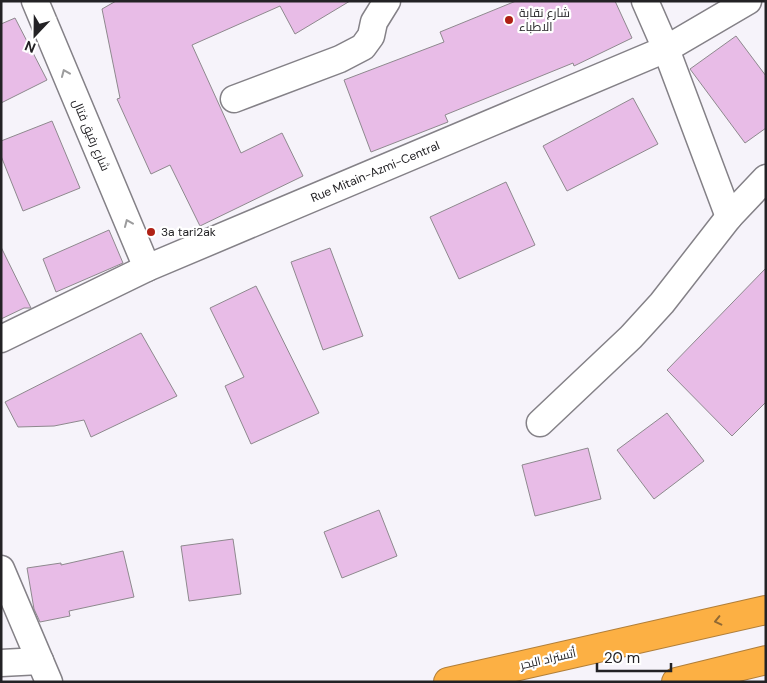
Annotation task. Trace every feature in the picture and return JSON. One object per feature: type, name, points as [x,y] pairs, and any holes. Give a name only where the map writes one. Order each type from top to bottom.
[{"type":"highway","name":"أتستراد البحر","points":[[448,682],[766,610]]},
{"type":"highway","points":[[676,682],[766,660]]},
{"type":"street","name":"شارع رفيق فتال","points":[[35,1],[147,268]]},
{"type":"street","points":[[234,99],[340,59],[363,47],[371,36],[374,22],[387,1]]},
{"type":"street","points":[[645,1],[666,49],[729,217]]},
{"type":"street","name":"Rue Mitain-Azmi-Central","points":[[1,339],[147,268],[666,49],[748,1]]},
{"type":"street","points":[[540,423],[632,337],[662,303],[729,217],[766,178]]},
{"type":"street","points":[[1,569],[45,671]]},
{"type":"street","points":[[1,663],[45,671]]},
{"type":"building","points":[[116,1],[350,1],[295,34],[280,6],[192,45],[241,153],[282,133],[303,176],[200,226],[170,165],[151,174],[117,99],[120,98],[102,9]]},
{"type":"building","points":[[516,1],[615,1],[632,38],[574,66],[573,63],[445,115],[448,122],[371,152],[344,80],[444,42],[440,32]]},
{"type":"building","points":[[15,18],[47,80],[1,103],[1,24]]},
{"type":"building","points":[[736,36],[766,76],[766,128],[745,143],[690,69]]},
{"type":"building","points":[[633,98],[658,144],[567,191],[543,146]]},
{"type":"building","points":[[52,121],[80,188],[23,211],[1,156],[1,141]]},
{"type":"building","points":[[506,182],[535,245],[459,279],[430,217]]},
{"type":"building","points":[[109,230],[123,263],[56,292],[43,259]]},
{"type":"building","points":[[1,247],[31,308],[24,308],[1,319]]},
{"type":"building","points":[[330,248],[363,336],[323,350],[291,262]]},
{"type":"building","points":[[766,268],[766,402],[732,436],[667,370]]},
{"type":"building","points":[[256,286],[319,413],[251,444],[225,386],[244,377],[210,308]]},
{"type":"building","points":[[141,333],[177,396],[91,437],[84,420],[54,426],[18,427],[5,402]]},
{"type":"building","points":[[667,413],[704,461],[654,499],[617,450]]},
{"type":"building","points":[[588,448],[601,499],[535,516],[522,465]]},
{"type":"building","points":[[379,510],[397,556],[342,578],[324,532]]},
{"type":"building","points":[[233,539],[241,594],[189,601],[181,546]]},
{"type":"building","points":[[123,551],[134,597],[69,611],[70,616],[40,622],[34,609],[27,568],[61,563],[61,565]]},
{"type":"place","name":"شارع نقابة الاطباء","points":[[509,20]]},
{"type":"place","name":"3a tari2ak","points":[[151,232]]}]
